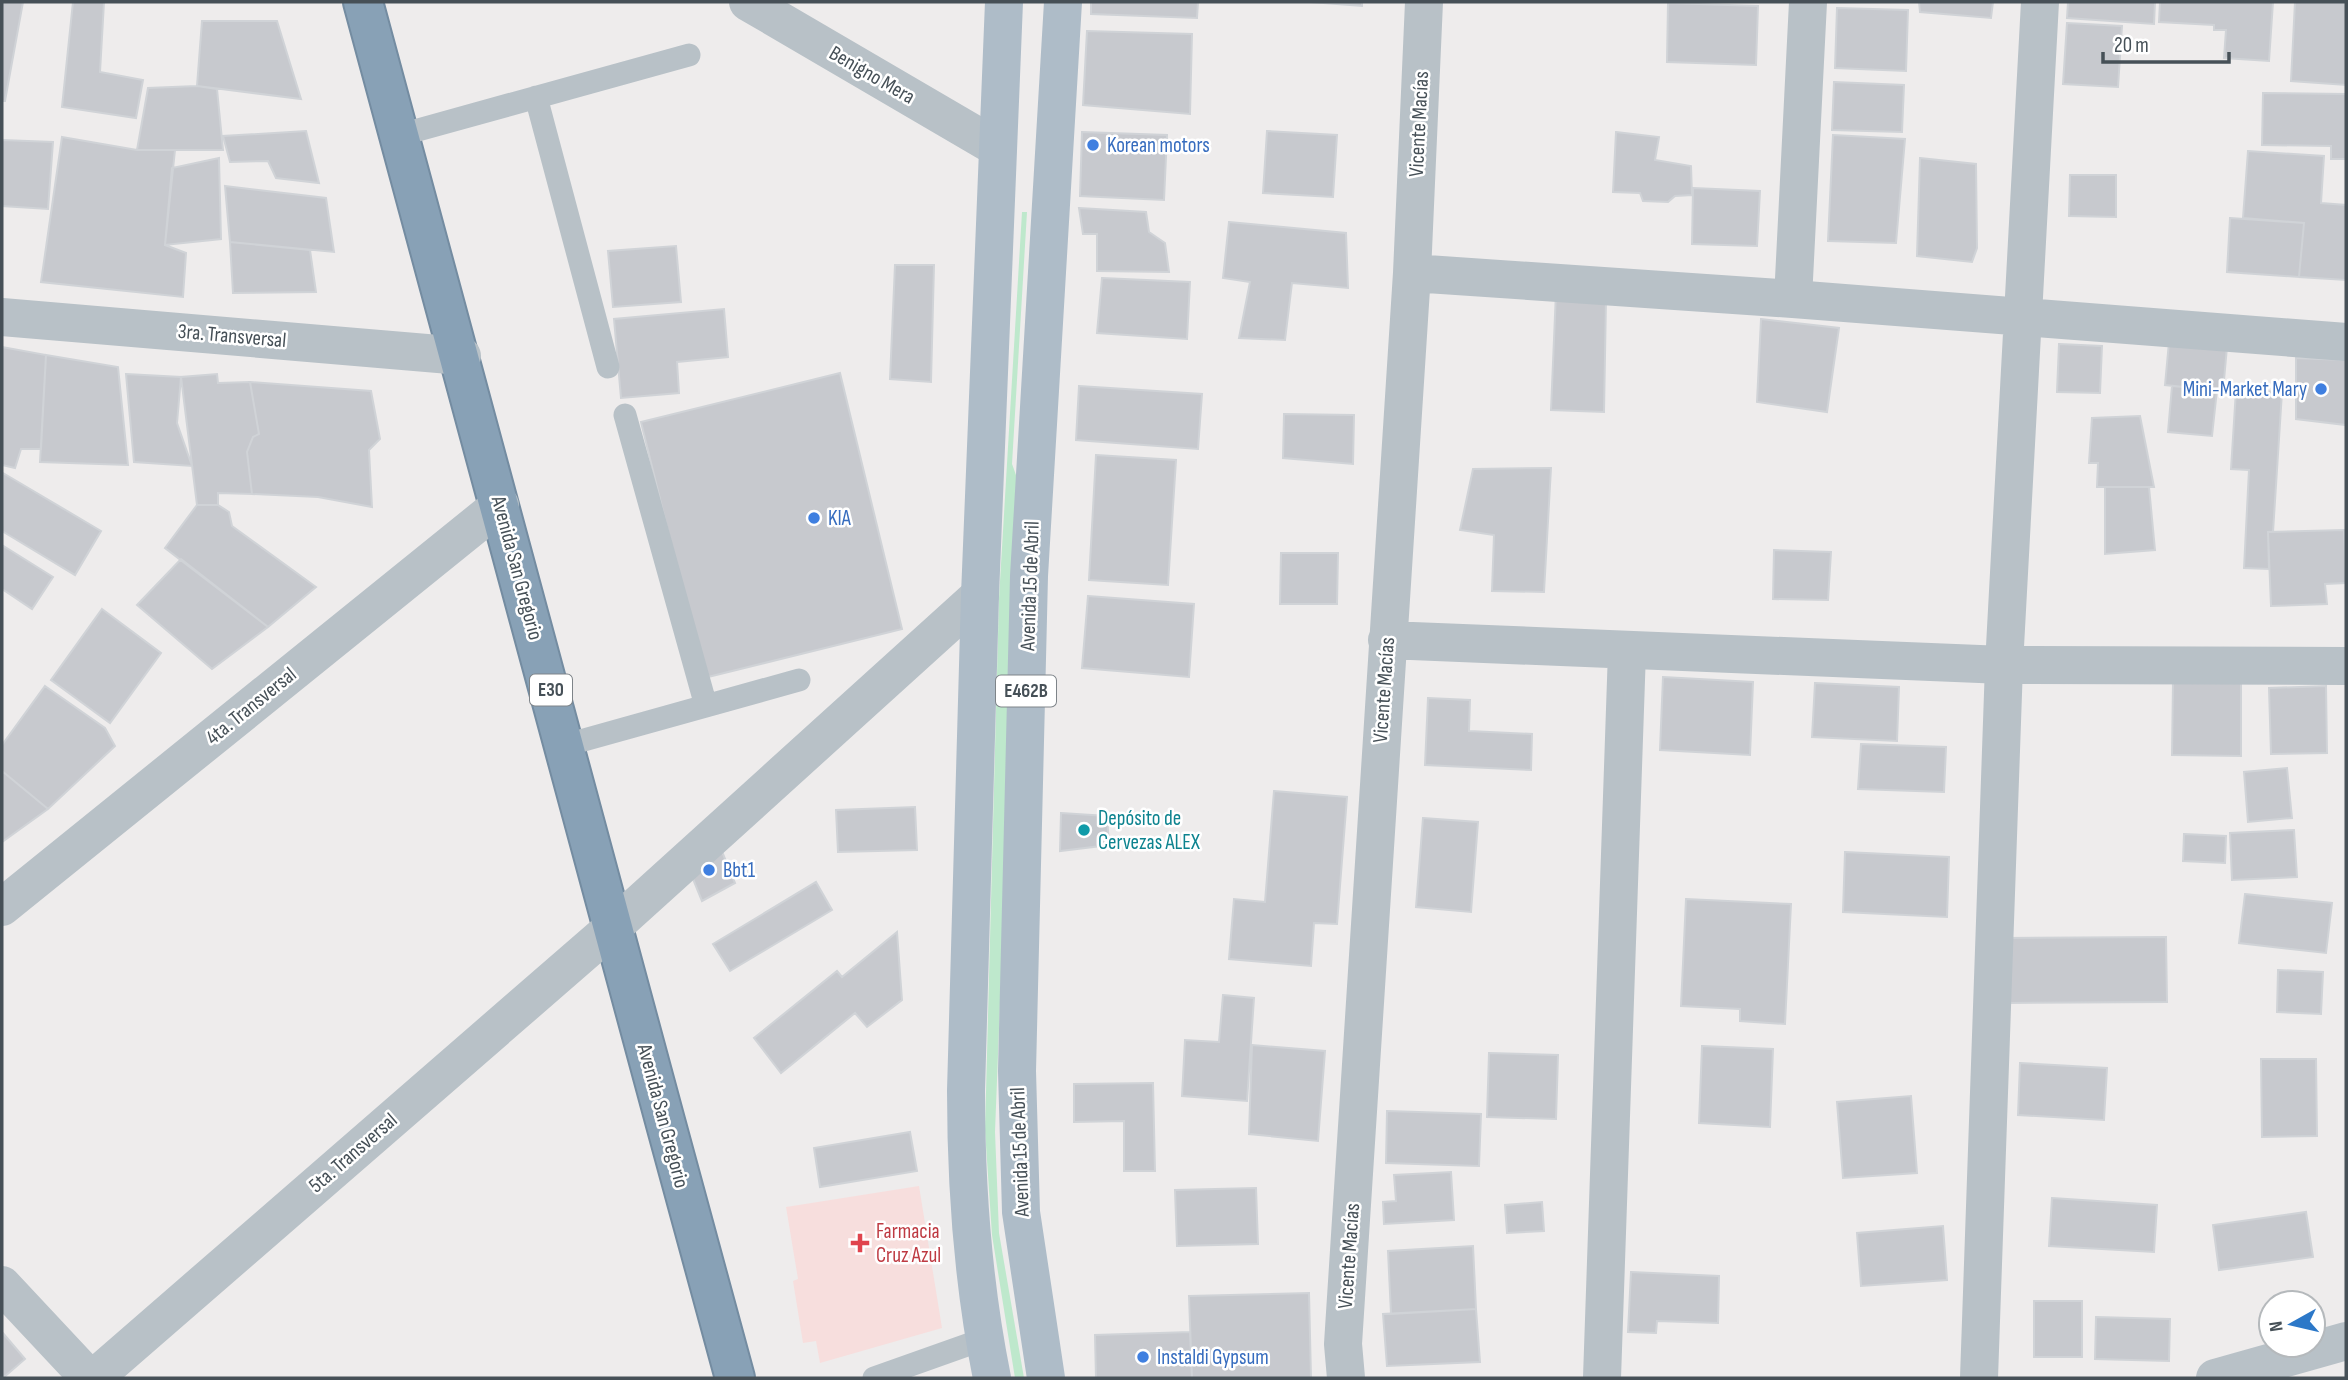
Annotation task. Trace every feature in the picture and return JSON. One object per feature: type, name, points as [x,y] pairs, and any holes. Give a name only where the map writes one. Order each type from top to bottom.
[{"type":"highway","name":"Avenida San Gregorio","points":[[363,2],[462,355],[566,745],[611,929],[735,1378]]},
{"type":"main road","name":"E462B","points":[[992,1378],[984,1339],[971,1238],[966,1160],[980,595],[996,147],[1004,2]]},
{"type":"main road","name":"Avenida 15 de Abril","points":[[1046,1378],[1021,1212],[1017,1070],[1029,576],[1063,2]]},
{"type":"street","name":"Benigno Mera","points":[[748,2],[996,147]]},
{"type":"street","name":"Vicente Macías","points":[[1346,1378],[1343,1344],[1412,273],[1424,2]]},
{"type":"street","points":[[1793,299],[1808,2]]},
{"type":"street","points":[[1979,1378],[2004,665],[2040,2]]},
{"type":"street","points":[[1412,273],[1793,299],[2346,342]]},
{"type":"street","name":"3ra. Transversal","points":[[2,317],[462,355]]},
{"type":"street","name":"4ta. Transversal","points":[[2,907],[500,505]]},
{"type":"street","name":"5ta. Transversal","points":[[92,1378],[611,929],[980,595]]},
{"type":"street","points":[[1387,640],[2004,665],[2346,666]]},
{"type":"street","points":[[1602,1378],[1627,651]]},
{"type":"street","points":[[2,1285],[92,1378]]},
{"type":"street","points":[[2215,1378],[2346,1341]]},
{"type":"lane","points":[[400,135],[689,55]]},
{"type":"lane","points":[[536,97],[608,367]]},
{"type":"lane","points":[[625,415],[706,706]]},
{"type":"lane","points":[[566,745],[799,680]]},
{"type":"lane","points":[[874,1378],[984,1339]]},
{"type":"shaded area","name":"Farmacia Cruz Azul","points":[[919,1186],[942,1328],[820,1363],[816,1341],[803,1343],[793,1281],[798,1279],[786,1207]]},
{"type":"green space","points":[[1022,212],[1027,212],[1012,464],[1020,486],[995,1132],[999,1233],[1024,1378],[1015,1378],[992,1235],[985,1130],[999,598]]},
{"type":"building","points":[[2,2],[23,2],[5,101],[2,101]]},
{"type":"building","points":[[73,2],[104,2],[100,72],[143,80],[136,118],[62,107]]},
{"type":"building","points":[[1091,2],[1198,2],[1197,18],[1091,14]]},
{"type":"building","points":[[1310,2],[1362,2],[1362,6]]},
{"type":"building","points":[[1919,2],[1993,2],[1991,18],[1920,12]]},
{"type":"building","points":[[2068,2],[2155,2],[2154,24],[2067,18]]},
{"type":"building","points":[[2160,2],[2273,2],[2269,61],[2224,58],[2226,30],[2214,30],[2214,25],[2159,22]]},
{"type":"building","points":[[2295,2],[2346,2],[2346,85],[2291,81]]},
{"type":"building","points":[[1668,3],[1758,6],[1756,65],[1667,62]]},
{"type":"building","points":[[1837,8],[1908,10],[1906,71],[1835,68]]},
{"type":"building","points":[[202,21],[277,21],[301,99],[197,86]]},
{"type":"building","points":[[2067,23],[2122,26],[2118,87],[2063,84]]},
{"type":"building","points":[[1087,31],[1192,34],[1190,114],[1083,105]]},
{"type":"building","points":[[1834,82],[1904,85],[1902,132],[1832,130]]},
{"type":"building","points":[[197,86],[217,89],[223,150],[137,150],[148,88]]},
{"type":"building","points":[[2263,93],[2346,94],[2346,159],[2331,159],[2331,146],[2262,145]]},
{"type":"building","points":[[306,131],[319,183],[276,178],[268,161],[230,162],[223,136]]},
{"type":"building","points":[[1267,131],[1337,135],[1333,197],[1263,193]]},
{"type":"building","points":[[1082,132],[1167,135],[1164,200],[1080,196]]},
{"type":"building","points":[[1616,132],[1659,137],[1655,160],[1691,166],[1692,195],[1675,196],[1668,202],[1643,201],[1640,193],[1613,192]]},
{"type":"building","points":[[1833,135],[1905,139],[1896,243],[1828,241]]},
{"type":"building","points":[[62,137],[137,150],[175,150],[165,245],[186,253],[183,297],[41,282]]},
{"type":"building","points":[[2,140],[53,142],[48,209],[2,206]]},
{"type":"building","points":[[2248,151],[2324,156],[2321,203],[2346,205],[2346,280],[2299,277],[2304,223],[2243,218]]},
{"type":"building","points":[[219,158],[221,239],[165,245],[172,168]]},
{"type":"building","points":[[1920,158],[1976,164],[1977,248],[1972,262],[1917,256]]},
{"type":"building","points":[[2070,175],[2116,175],[2116,217],[2069,216]]},
{"type":"building","points":[[225,186],[326,198],[334,252],[230,242]]},
{"type":"building","points":[[1693,188],[1760,191],[1757,246],[1692,244]]},
{"type":"building","points":[[1079,208],[1146,212],[1149,232],[1165,243],[1169,272],[1097,271],[1097,234],[1083,234]]},
{"type":"building","points":[[2230,218],[2304,223],[2299,277],[2227,272]]},
{"type":"building","points":[[1229,222],[1346,233],[1348,288],[1292,283],[1285,340],[1239,338],[1250,282],[1223,278]]},
{"type":"building","points":[[230,242],[310,250],[316,292],[233,293]]},
{"type":"building","points":[[676,246],[681,302],[613,307],[608,251]]},
{"type":"building","points":[[895,265],[934,265],[931,382],[890,379]]},
{"type":"building","points":[[1102,278],[1190,282],[1187,339],[1097,333]]},
{"type":"building","points":[[1556,292],[1606,299],[1604,412],[1551,410]]},
{"type":"building","points":[[724,309],[728,357],[677,362],[679,393],[621,398],[614,319]]},
{"type":"building","points":[[1761,319],[1839,328],[1827,412],[1757,402]]},
{"type":"building","points":[[2169,342],[2227,347],[2223,391],[2165,385]]},
{"type":"building","points":[[2059,344],[2102,346],[2100,393],[2057,392]]},
{"type":"building","points":[[2,347],[46,355],[41,449],[21,449],[15,468],[2,465]]},
{"type":"building","points":[[46,355],[118,367],[128,465],[40,462]]},
{"type":"building","name":"Mini-Market Mary","points":[[2296,358],[2346,360],[2346,425],[2296,419]]},
{"type":"building","points":[[840,373],[902,629],[704,678],[641,422]]},
{"type":"building","points":[[126,374],[181,377],[177,423],[192,466],[134,462]]},
{"type":"building","points":[[217,374],[218,383],[250,382],[259,434],[253,437],[247,452],[252,494],[218,493],[218,505],[197,505],[181,377]]},
{"type":"building","points":[[250,382],[371,391],[380,439],[369,450],[372,507],[318,497],[252,494],[247,452],[253,437],[259,434]]},
{"type":"building","points":[[1079,386],[1202,394],[1198,449],[1076,440]]},
{"type":"building","points":[[2172,386],[2217,390],[2212,436],[2168,432]]},
{"type":"building","points":[[2236,390],[2282,392],[2273,532],[2268,532],[2269,569],[2244,568],[2249,470],[2231,469]]},
{"type":"building","points":[[1284,414],[1354,415],[1353,464],[1283,458]]},
{"type":"building","points":[[2140,416],[2154,487],[2097,487],[2098,463],[2089,463],[2092,418]]},
{"type":"building","points":[[1096,455],[1176,460],[1168,585],[1089,580]]},
{"type":"building","points":[[1551,468],[1544,592],[1492,591],[1494,535],[1460,530],[1473,469]]},
{"type":"building","points":[[3,473],[101,531],[75,575],[2,531]]},
{"type":"building","points":[[2105,487],[2149,487],[2155,550],[2105,554]]},
{"type":"building","points":[[197,505],[218,505],[229,512],[232,526],[316,587],[268,627],[165,548]]},
{"type":"building","points":[[2344,530],[2346,583],[2325,584],[2327,604],[2271,606],[2268,532]]},
{"type":"building","points":[[2,545],[53,577],[32,609],[2,589]]},
{"type":"building","points":[[1774,550],[1831,552],[1828,600],[1773,599]]},
{"type":"building","points":[[1281,553],[1338,553],[1337,604],[1280,604]]},
{"type":"building","points":[[181,559],[268,627],[212,669],[137,605]]},
{"type":"building","points":[[1088,596],[1194,604],[1189,677],[1082,668]]},
{"type":"building","points":[[102,609],[161,653],[110,723],[51,680]]},
{"type":"building","points":[[1663,677],[1753,682],[1750,755],[1660,750]]},
{"type":"building","points":[[2173,682],[2241,682],[2241,756],[2172,755]]},
{"type":"building","points":[[1815,683],[1899,687],[1897,741],[1812,737]]},
{"type":"building","points":[[45,686],[105,728],[115,746],[48,809],[2,771],[2,745]]},
{"type":"building","points":[[2326,686],[2327,753],[2271,754],[2269,688]]},
{"type":"building","points":[[1428,698],[1470,700],[1469,731],[1532,734],[1531,770],[1425,765]]},
{"type":"building","points":[[1861,744],[1946,747],[1944,792],[1858,789]]},
{"type":"building","points":[[2287,768],[2292,818],[2248,822],[2244,772]]},
{"type":"building","points":[[2,771],[48,809],[2,842]]},
{"type":"building","points":[[1274,791],[1347,797],[1337,924],[1314,923],[1311,966],[1229,959],[1234,899],[1265,902]]},
{"type":"building","points":[[915,807],[917,850],[838,852],[836,810]]},
{"type":"building","name":"Depósito de Cervezas ALEX","points":[[1061,813],[1107,816],[1109,845],[1060,851]]},
{"type":"building","points":[[1423,818],[1478,822],[1471,912],[1416,907]]},
{"type":"building","points":[[2294,830],[2297,877],[2232,880],[2230,833]]},
{"type":"building","points":[[2184,834],[2226,836],[2225,863],[2183,861]]},
{"type":"building","name":"Bbt1","points":[[716,837],[735,883],[702,901],[684,857]]},
{"type":"building","points":[[1845,852],[1949,857],[1947,917],[1843,912]]},
{"type":"building","points":[[816,882],[832,910],[730,971],[713,944]]},
{"type":"building","points":[[2245,894],[2332,903],[2326,953],[2239,943]]},
{"type":"building","points":[[1686,899],[1791,904],[1785,1024],[1740,1021],[1740,1009],[1681,1006]]},
{"type":"building","points":[[897,932],[902,1000],[867,1027],[855,1013],[781,1073],[754,1038],[837,971],[842,977]]},
{"type":"building","points":[[2166,937],[2167,1002],[2008,1003],[2007,938]]},
{"type":"building","points":[[2278,970],[2323,972],[2321,1014],[2277,1012]]},
{"type":"building","points":[[1223,995],[1254,998],[1247,1101],[1182,1096],[1185,1040],[1219,1042]]},
{"type":"building","points":[[1252,1045],[1325,1051],[1318,1141],[1249,1134]]},
{"type":"building","points":[[1702,1046],[1773,1049],[1770,1127],[1699,1123]]},
{"type":"building","points":[[1489,1053],[1558,1055],[1556,1119],[1487,1117]]},
{"type":"building","points":[[2261,1059],[2316,1059],[2317,1136],[2262,1137]]},
{"type":"building","points":[[2020,1063],[2107,1068],[2104,1120],[2018,1115]]},
{"type":"building","points":[[1153,1083],[1155,1171],[1124,1171],[1124,1121],[1074,1122],[1074,1084]]},
{"type":"building","points":[[1911,1096],[1917,1173],[1843,1178],[1837,1102]]},
{"type":"building","points":[[1387,1111],[1481,1114],[1479,1166],[1386,1163]]},
{"type":"building","points":[[910,1132],[917,1171],[820,1187],[814,1148]]},
{"type":"building","points":[[1451,1172],[1454,1220],[1384,1224],[1383,1202],[1396,1201],[1394,1175]]},
{"type":"building","points":[[1256,1188],[1258,1244],[1177,1246],[1175,1190]]},
{"type":"building","points":[[2052,1198],[2157,1205],[2154,1252],[2049,1246]]},
{"type":"building","points":[[1542,1202],[1544,1231],[1507,1233],[1505,1205]]},
{"type":"building","points":[[2306,1212],[2313,1257],[2219,1270],[2213,1225]]},
{"type":"building","points":[[1943,1226],[1947,1280],[1861,1286],[1857,1233]]},
{"type":"building","points":[[1473,1246],[1476,1309],[1391,1314],[1388,1251]]},
{"type":"building","points":[[1631,1272],[1719,1276],[1718,1323],[1657,1321],[1656,1333],[1628,1332]]},
{"type":"building","points":[[1309,1293],[1311,1378],[1192,1378],[1189,1296]]},
{"type":"building","points":[[2034,1301],[2082,1301],[2082,1357],[2034,1357]]},
{"type":"building","points":[[1476,1309],[1480,1362],[1387,1366],[1383,1314]]},
{"type":"building","points":[[2096,1317],[2170,1319],[2169,1361],[2095,1359]]},
{"type":"building","points":[[2,1332],[25,1359],[3,1378],[2,1378]]},
{"type":"building","name":"Instaldi Gypsum","points":[[1190,1332],[1192,1378],[1096,1378],[1095,1335]]},
{"type":"place","name":"Korean motors","points":[[1093,145]]},
{"type":"place","name":"Mini-Market Mary","points":[[2321,389]]},
{"type":"place","name":"KIA","points":[[814,518]]},
{"type":"place","name":"Depósito de Cervezas ALEX","points":[[1084,830]]},
{"type":"place","name":"Bbt1","points":[[709,870]]},
{"type":"place","name":"Farmacia Cruz Azul","points":[[860,1243]]},
{"type":"place","name":"Instaldi Gypsum","points":[[1143,1357]]}]
